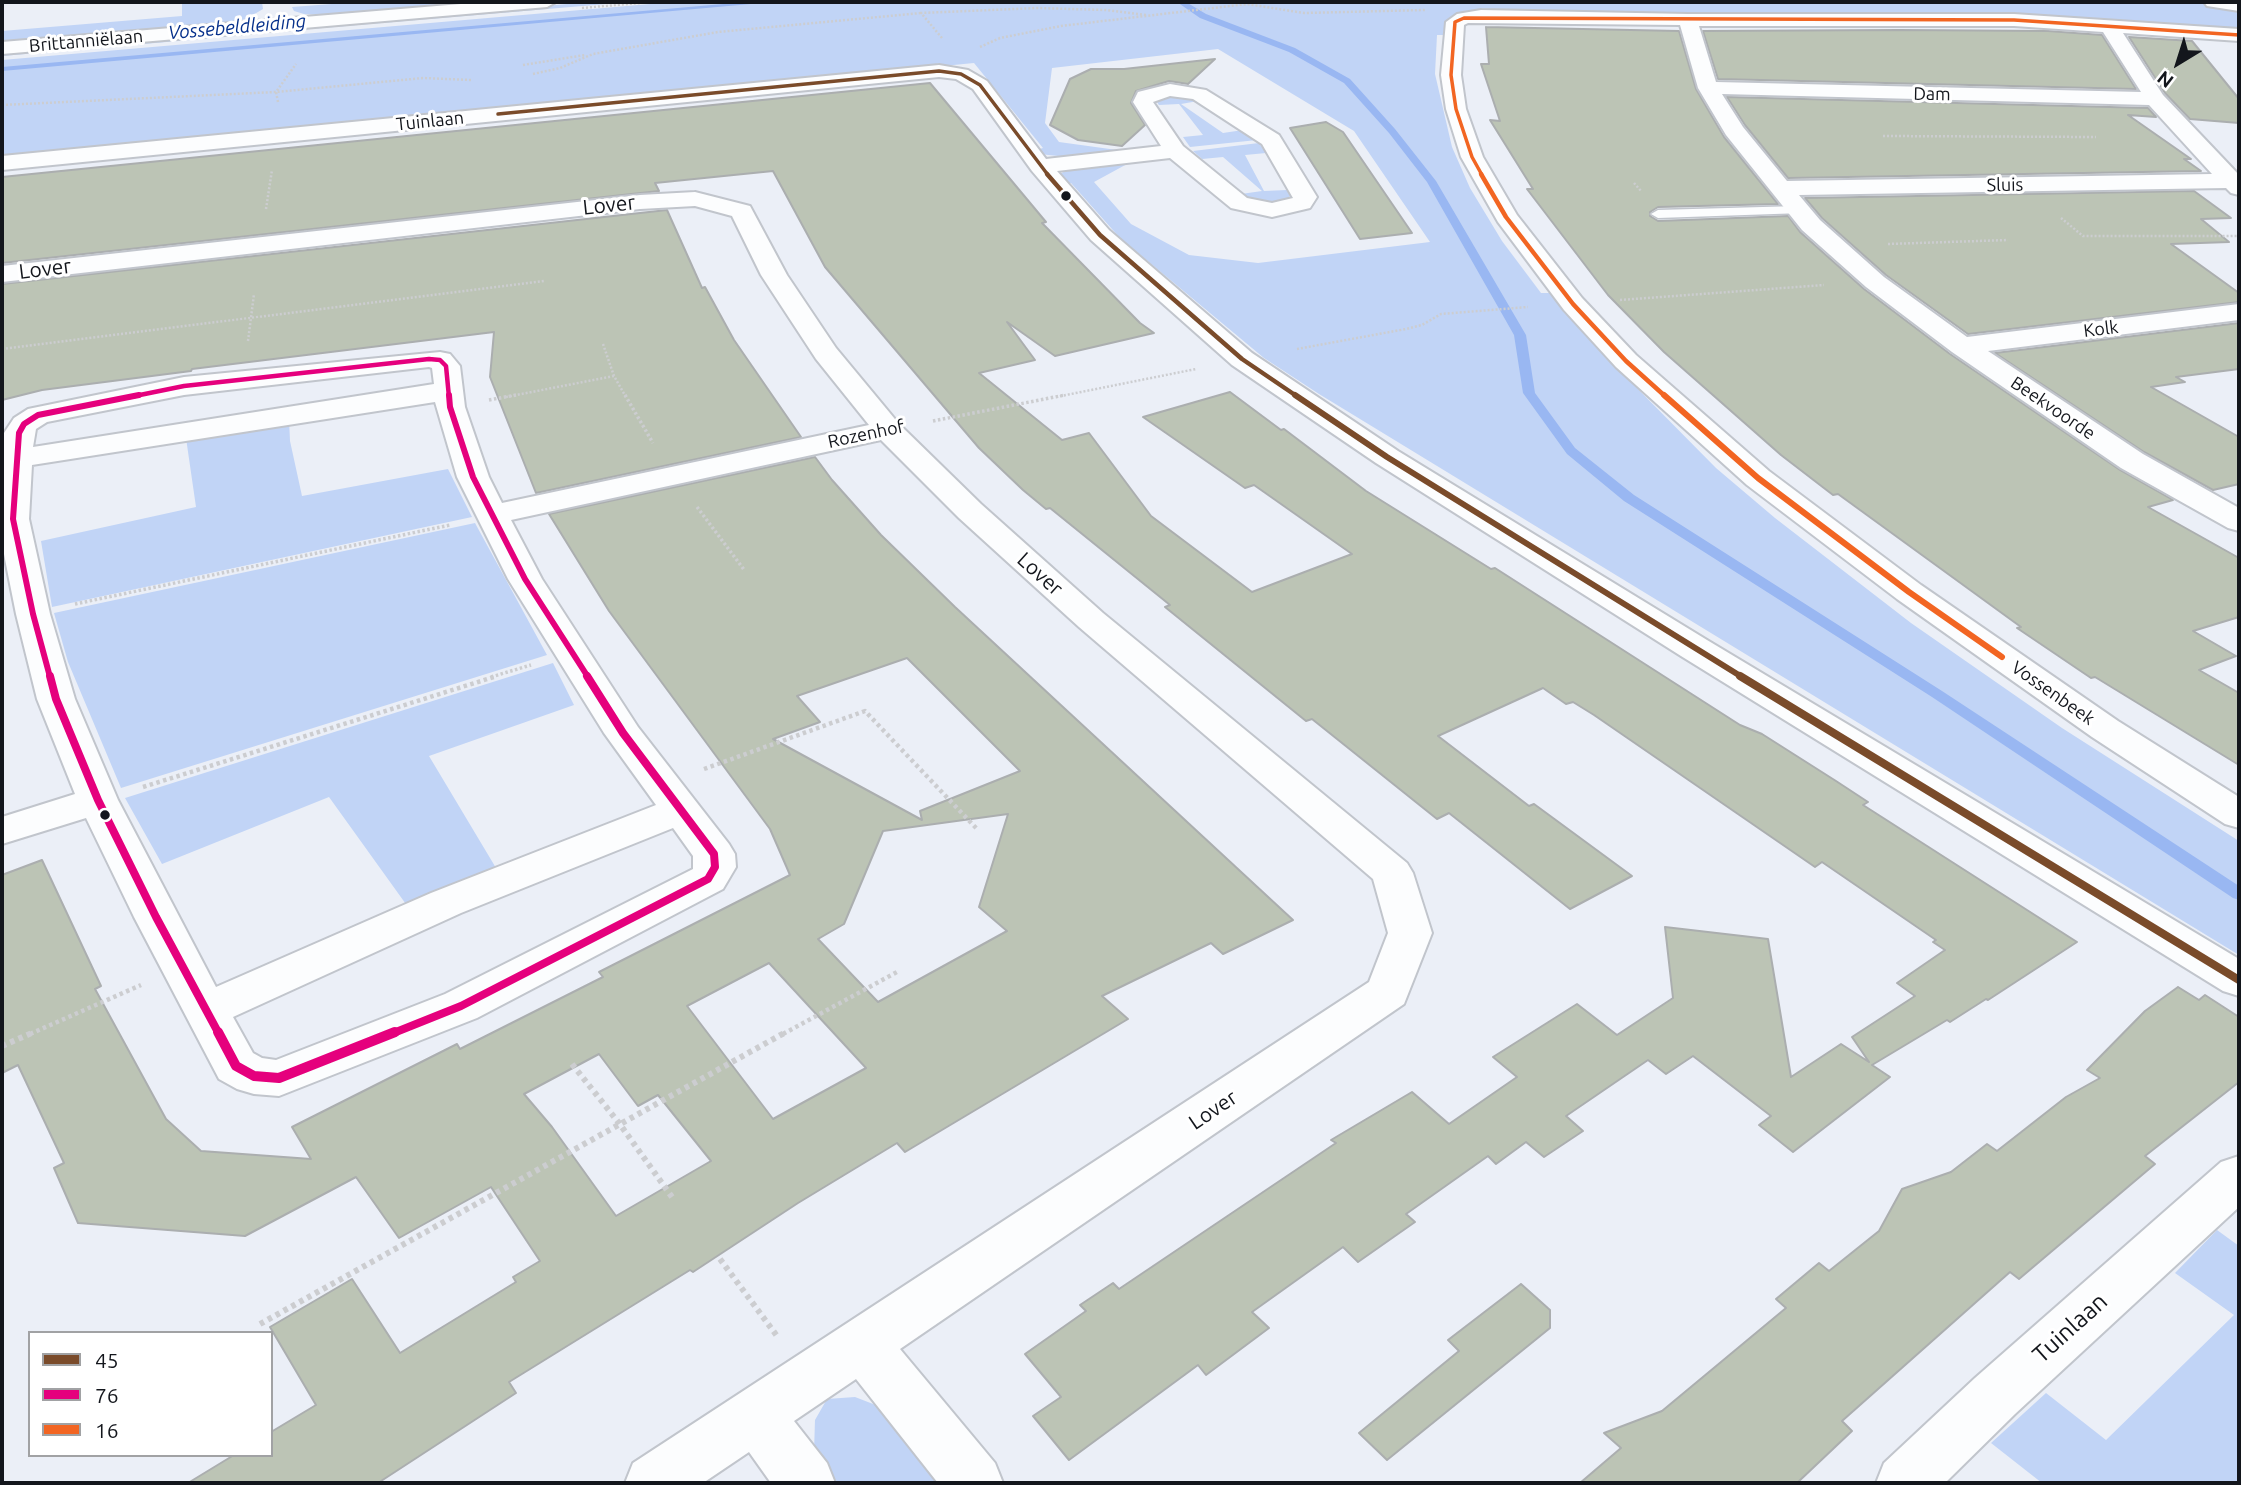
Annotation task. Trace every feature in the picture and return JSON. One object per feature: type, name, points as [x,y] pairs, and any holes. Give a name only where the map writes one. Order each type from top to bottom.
[{"type":"street","name":"Brittanniëlaan","points":[[2,48],[275,16],[547,2]]},
{"type":"street","points":[[2213,2],[2239,6]]},
{"type":"street","points":[[1468,19],[2014,20],[2239,35]]},
{"type":"street","name":"Vossenbeek","points":[[1468,19],[1451,75],[1455,109],[1472,157],[1506,217],[1573,304],[1626,361],[1758,478],[1909,592],[2105,729],[2239,815]]},
{"type":"street","name":"Beekvoorde","points":[[1688,20],[1708,88],[1734,130],[1798,210],[1875,282],[1962,346],[2132,461],[2239,521]]},
{"type":"street","points":[[2109,26],[2155,99],[2235,184]]},
{"type":"street","points":[[962,68],[980,85],[1040,166],[1100,235],[1242,359],[1387,457],[1694,648],[2239,980]]},
{"type":"street","name":"Tuinlaan","points":[[2,163],[962,68]]},
{"type":"street","name":"Dam","points":[[1708,88],[2155,99]]},
{"type":"street","points":[[1040,166],[1175,151],[1246,206],[1272,210],[1289,208],[1302,203],[1305,197],[1271,140],[1199,94],[1163,91],[1145,96],[1143,102],[1175,151]]},
{"type":"street","name":"Sluis","points":[[1779,188],[2235,184]]},
{"type":"street","name":"Lover","points":[[2,274],[640,202],[695,199],[742,211],[782,287],[826,353],[888,430],[970,511],[1091,620],[1392,873],[1410,933],[1388,992],[654,1483]]},
{"type":"street","name":"Kolk","points":[[1962,346],[2239,312]]},
{"type":"street","points":[[429,359],[440,360],[446,366],[449,399],[473,477],[525,579],[624,733],[714,854],[715,867],[708,879],[461,1006],[279,1079],[254,1076],[236,1066],[208,1009],[183,967],[98,800],[56,699],[33,614],[13,519],[19,433],[24,424],[38,415],[184,386],[429,359]]},
{"type":"street","points":[[16,459],[449,399]]},
{"type":"street","name":"Rozenhof","points":[[492,515],[888,430]]},
{"type":"street","points":[[208,1009],[446,903],[670,797]]},
{"type":"street","points":[[2,831],[98,800]]},
{"type":"street","name":"Tuinlaan","points":[[1905,1483],[1995,1396],[2239,1176]]},
{"type":"street","points":[[863,1345],[974,1483]]},
{"type":"street","points":[[755,1415],[806,1483]]},
{"type":"lane","points":[[1658,214],[1798,210]]},
{"type":"path","points":[[1240,2],[1304,13],[1449,10],[1468,19]]},
{"type":"path","points":[[921,13],[962,68],[975,49],[1000,38],[1061,26],[1247,4]]},
{"type":"path","points":[[523,65],[718,33],[921,13],[1037,8],[1106,10],[1154,16]]},
{"type":"path","points":[[528,76],[560,68],[593,54]]},
{"type":"path","points":[[2,105],[276,92],[423,78],[474,80]]},
{"type":"path","points":[[262,244],[276,136]]},
{"type":"path","points":[[1883,136],[2096,137]]},
{"type":"path","points":[[2021,184],[2082,236],[2239,236]]},
{"type":"path","points":[[1835,245],[2008,240]]},
{"type":"path","points":[[2,349],[544,281]]},
{"type":"path","points":[[1573,304],[1875,282]]},
{"type":"path","points":[[248,341],[254,294]]},
{"type":"path","name":"Rozenhof","points":[[888,430],[1242,359],[1406,330],[1422,325],[1441,314],[1532,306]]},
{"type":"path","points":[[603,344],[614,376],[654,444]]},
{"type":"path","points":[[449,399],[614,376]]},
{"type":"path","points":[[673,475],[745,571]]},
{"type":"path","points":[[33,614],[492,515]]},
{"type":"path","points":[[98,800],[572,652]]},
{"type":"path","points":[[670,797],[865,711],[977,828]]},
{"type":"path","points":[[2,1046],[183,967]]},
{"type":"path","points":[[260,1324],[619,1123],[897,972]]},
{"type":"path","points":[[572,1064],[619,1123],[672,1197]]},
{"type":"path","points":[[720,1259],[809,1379]]},
{"type":"shaded area","points":[[182,2],[262,2],[263,9],[246,19],[209,27],[2,44],[2,31],[182,16]]},
{"type":"shaded area","points":[[358,2],[504,2],[336,16],[304,14],[294,11],[292,7]]},
{"type":"shaded area","points":[[589,2],[630,2],[289,29]]},
{"type":"shaded area","points":[[673,2],[2195,2],[2239,8],[2239,32],[2013,17],[1452,18],[1447,21],[1446,35],[1437,35],[1435,74],[1452,147],[1470,188],[1502,241],[1541,293],[1552,293],[1629,380],[1716,468],[1775,518],[1911,623],[2062,728],[2239,841],[2239,955],[1319,394],[1264,358],[1120,238],[1071,183],[1063,184],[1058,175],[1069,169],[1127,164],[1094,182],[1131,224],[1189,255],[1258,263],[1430,242],[1354,131],[1218,49],[1052,68],[1045,123],[1059,142],[1117,150],[1068,157],[1039,154],[1036,150],[1043,148],[974,63],[2,158],[2,60]]},
{"type":"shaded area","points":[[261,30],[249,35],[2,56],[2,52]]},
{"type":"shaded area","points":[[1179,94],[1198,101],[1181,104],[1223,133],[1243,130],[1257,140],[1190,147],[1183,137],[1203,135],[1179,104],[1159,105],[1157,102],[1160,97]]},
{"type":"shaded area","points":[[1259,143],[1266,153],[1245,155],[1264,191],[1287,190],[1290,196],[1286,201],[1273,204],[1252,202],[1241,194],[1262,191],[1223,157],[1202,159],[1193,151]]},
{"type":"shaded area","points":[[289,419],[290,441],[302,496],[448,469],[472,517],[52,607],[41,541],[196,507],[186,438]]},
{"type":"shaded area","points":[[475,523],[547,655],[121,788],[68,662],[54,613]]},
{"type":"shaded area","points":[[553,663],[574,705],[429,756],[496,868],[408,907],[329,797],[162,864],[125,798]]},
{"type":"shaded area","points":[[2217,1230],[2239,1246],[2239,1483],[2042,1483],[1991,1443],[2046,1393],[2106,1440],[2234,1315],[2175,1273]]},
{"type":"shaded area","points":[[855,1397],[886,1409],[945,1483],[838,1483],[814,1452],[815,1420],[827,1399]]},
{"type":"building","points":[[1486,27],[1679,31],[1696,89],[1724,137],[1778,204],[1658,207],[1650,212],[1650,216],[1658,221],[1788,216],[1800,232],[1864,289],[1950,354],[2120,470],[2173,500],[2148,507],[2239,558],[2239,617],[2193,631],[2236,656],[2199,670],[2239,693],[2239,765],[2095,677],[2091,678],[2017,628],[2021,627],[1838,494],[1833,495],[1781,455],[1664,352],[1608,295],[1527,189],[1533,189],[1490,120],[1500,121],[1481,64],[1489,64]]},
{"type":"building","points":[[1703,31],[2048,31],[2102,35],[2136,89],[1718,79]]},
{"type":"building","points":[[2129,37],[2192,41],[2239,99],[2239,123],[2190,119],[2165,93]]},
{"type":"building","points":[[1215,59],[1188,84],[1169,81],[1136,91],[1131,103],[1145,125],[1122,146],[1078,140],[1050,125],[1070,79],[1091,69],[1124,69]]},
{"type":"building","points":[[930,83],[1046,222],[1042,223],[1140,323],[1154,333],[1055,356],[1007,322],[1035,360],[979,373],[1062,440],[1089,433],[1151,516],[1252,592],[1352,554],[1254,485],[1245,488],[1143,417],[1230,392],[1366,491],[1491,569],[1495,568],[1740,725],[1762,734],[1868,802],[1863,805],[2077,942],[1988,1000],[1950,1022],[1947,1020],[1872,1065],[1890,1077],[1793,1152],[1759,1125],[1771,1116],[1693,1056],[1666,1074],[1648,1060],[1566,1116],[1583,1131],[1544,1157],[1526,1142],[1496,1164],[1488,1156],[1406,1214],[1415,1222],[1358,1262],[1343,1247],[1252,1312],[1269,1328],[1206,1375],[1198,1365],[1069,1460],[1033,1416],[1061,1397],[1025,1354],[1086,1311],[1080,1305],[1113,1283],[1119,1289],[1336,1143],[1331,1140],[1412,1092],[1449,1124],[1517,1077],[1493,1057],[1577,1004],[1617,1035],[1673,998],[1665,927],[1768,939],[1791,1077],[1841,1044],[1869,1062],[1852,1037],[1915,996],[1897,983],[1945,950],[1933,942],[1936,940],[1822,862],[1815,867],[1594,715],[1573,702],[1566,704],[1543,688],[1438,736],[1529,806],[1534,804],[1632,876],[1570,909],[1449,813],[1437,819],[1312,719],[1306,721],[1165,607],[1170,605],[1050,508],[1046,509],[1023,490],[979,448],[825,267],[773,171],[655,183],[659,191],[2,263],[2,177]]},
{"type":"building","points":[[1727,97],[2148,108],[2156,117],[2128,115],[2191,159],[2184,159],[2201,171],[1788,178],[1745,125]]},
{"type":"building","points":[[1326,122],[1343,132],[1412,233],[1360,239],[1290,128]]},
{"type":"building","points":[[2194,191],[2231,218],[2201,219],[2229,242],[2171,244],[2239,293],[2239,302],[1968,334],[1886,275],[1822,218],[1805,198]]},
{"type":"building","points":[[667,210],[702,288],[705,287],[734,340],[801,437],[536,493],[490,377],[494,332],[192,369],[42,390],[2,400],[2,284]]},
{"type":"building","points":[[2239,323],[2239,369],[2176,377],[2185,382],[2151,387],[2239,437],[2239,484],[2213,490],[2144,452],[1995,353]]},
{"type":"building","points":[[815,457],[881,535],[955,607],[1293,920],[1223,954],[1211,943],[1102,996],[1128,1019],[905,1152],[897,1143],[798,1203],[693,1272],[690,1270],[509,1382],[516,1393],[378,1483],[188,1483],[231,1457],[273,1457],[273,1431],[316,1405],[270,1327],[352,1279],[400,1353],[516,1282],[513,1277],[540,1261],[491,1187],[399,1238],[356,1177],[245,1236],[78,1223],[54,1168],[64,1163],[18,1065],[2,1073],[2,875],[42,860],[101,986],[95,989],[166,1119],[201,1151],[311,1159],[292,1127],[457,1044],[460,1049],[603,977],[599,972],[790,875],[770,829],[609,611],[549,514]],"holes":[[[907,658],[1020,771],[920,811],[922,820],[773,739],[820,722],[797,696]],[[1008,814],[979,907],[1007,931],[878,1002],[818,939],[844,924],[883,831]],[[769,963],[866,1068],[773,1119],[687,1006]],[[599,1054],[638,1106],[658,1095],[711,1161],[616,1216],[552,1127],[524,1094]]]},
{"type":"building","points":[[2178,987],[2199,1000],[2205,995],[2239,1017],[2239,1082],[2145,1156],[2155,1164],[2019,1279],[2010,1272],[1842,1421],[1852,1431],[1797,1483],[1580,1483],[1621,1448],[1604,1433],[1662,1411],[1786,1308],[1776,1299],[1819,1263],[1829,1271],[1879,1231],[1902,1189],[1951,1172],[1987,1144],[1997,1151],[2066,1097],[2100,1078],[2087,1070],[2145,1011]]},
{"type":"building","points":[[1521,1284],[1550,1310],[1550,1328],[1387,1460],[1359,1433],[1459,1351],[1448,1340]]},
{"type":"waterway","name":"Vossebeldleiding","points":[[2,69],[769,2]]},
{"type":"waterway","points":[[1181,2],[1203,16],[1292,50],[1347,81],[1392,131],[1431,181],[1520,335],[1529,393],[1571,451],[1629,498],[1937,694],[2239,894]]},
{"type":"transit line","name":"16","points":[[2002,657],[1909,592],[1758,478],[1626,361],[1573,304],[1506,217],[1472,157],[1456,109],[1451,75],[1455,22],[1481,16],[1688,20],[2014,20],[2239,35]]},
{"type":"transit line","name":"45","points":[[498,114],[939,71],[961,74],[980,85],[1040,166],[1100,235],[1242,359],[1387,457],[1694,648],[2239,980]]},
{"type":"transit line","name":"76","points":[[429,359],[440,360],[446,366],[450,407],[473,477],[525,579],[623,733],[714,854],[715,867],[708,879],[461,1006],[279,1078],[254,1076],[236,1066],[156,917],[98,800],[56,699],[33,614],[13,519],[19,433],[24,424],[38,415],[184,386],[429,359]]}]
